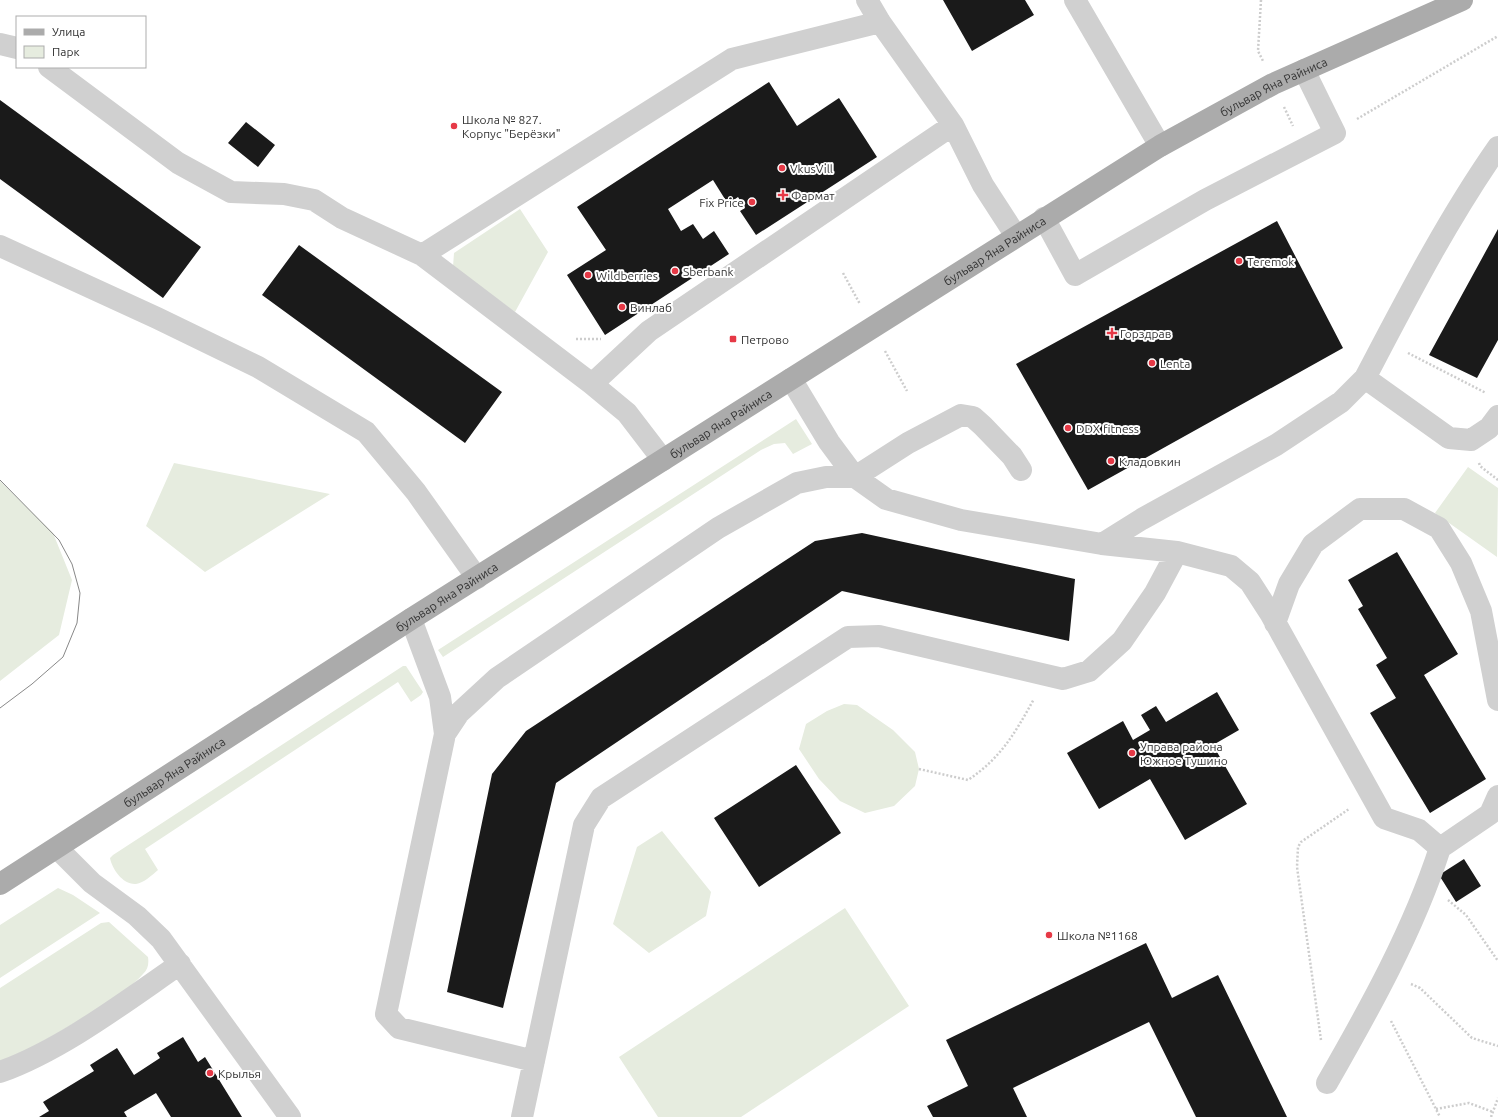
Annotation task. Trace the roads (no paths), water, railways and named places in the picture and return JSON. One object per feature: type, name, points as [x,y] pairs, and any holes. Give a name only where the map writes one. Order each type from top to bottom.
[{"type":"main road","name":"бульвар Яна Райниса","points":[[0,884],[411,619],[1160,146],[1273,84],[1462,0]]},
{"type":"lane","points":[[867,0],[880,22],[953,125],[983,184],[1016,236]]},
{"type":"lane","points":[[1075,0],[1160,146]]},
{"type":"lane","points":[[422,255],[732,59],[880,22]]},
{"type":"lane","points":[[0,44],[16,48]]},
{"type":"lane","points":[[50,68],[178,163],[231,192],[284,194],[314,200],[342,218],[422,255],[592,384],[627,413],[663,460]]},
{"type":"lane","points":[[1044,218],[1075,275],[1205,200],[1335,133],[1304,70]]},
{"type":"lane","points":[[592,384],[649,331],[953,125]]},
{"type":"lane","points":[[1102,544],[1149,515],[1276,445],[1341,402],[1365,378],[1418,278],[1474,183],[1498,147]]},
{"type":"lane","points":[[0,246],[157,318],[258,367],[366,432],[416,492],[477,578]]},
{"type":"lane","points":[[1365,378],[1450,438],[1471,440],[1489,428],[1498,416]]},
{"type":"lane","points":[[791,379],[829,442],[855,477],[886,499],[961,520],[1102,544],[1177,552],[1231,566],[1250,582],[1275,623],[1384,818],[1419,830],[1440,848]]},
{"type":"lane","points":[[445,734],[459,713],[496,678],[718,528],[797,484],[826,477],[855,477],[908,443],[961,416],[973,417],[984,426],[1012,456],[1021,470]]},
{"type":"lane","points":[[1275,623],[1289,584],[1313,544],[1360,509],[1404,508],[1439,528],[1461,563],[1481,610],[1498,700]]},
{"type":"lane","points":[[522,1117],[584,824],[601,798],[848,636],[879,636],[1062,679],[1089,671],[1122,641],[1155,593],[1177,552]]},
{"type":"lane","points":[[411,619],[440,697],[445,734],[386,1014],[399,1028],[534,1061]]},
{"type":"lane","points":[[1327,1083],[1378,994],[1428,884],[1440,848],[1490,814],[1498,796]]},
{"type":"lane","points":[[57,848],[92,883],[137,916],[161,939],[290,1117]]},
{"type":"lane","points":[[0,1072],[42,1053],[100,1019],[180,964]]},
{"type":"tram line","points":[[0,480],[59,540],[72,564],[80,593],[77,623],[63,657],[32,684],[0,708]]},
{"type":"place","name":"Школа № 827. Корпус \"Берёзки\"","points":[[454,126]]},
{"type":"place","name":"VkusVill","points":[[782,168]]},
{"type":"place","name":"Фармат","points":[[783,195]]},
{"type":"place","name":"Fix Price","points":[[752,202]]},
{"type":"place","name":"Teremok","points":[[1239,261]]},
{"type":"place","name":"Sberbank","points":[[675,271]]},
{"type":"place","name":"Wildberries","points":[[588,275]]},
{"type":"place","name":"Винлаб","points":[[622,307]]},
{"type":"place","name":"Горздрав","points":[[1112,333]]},
{"type":"place","name":"Петрово","points":[[733,339]]},
{"type":"place","name":"Lenta","points":[[1152,363]]},
{"type":"place","name":"DDX fitness","points":[[1068,428]]},
{"type":"place","name":"Кладовкин","points":[[1111,461]]},
{"type":"place","name":"Управа района Южное Тушино","points":[[1132,753]]},
{"type":"place","name":"Школа №1168","points":[[1049,935]]},
{"type":"place","name":"Крылья","points":[[210,1073]]}]
